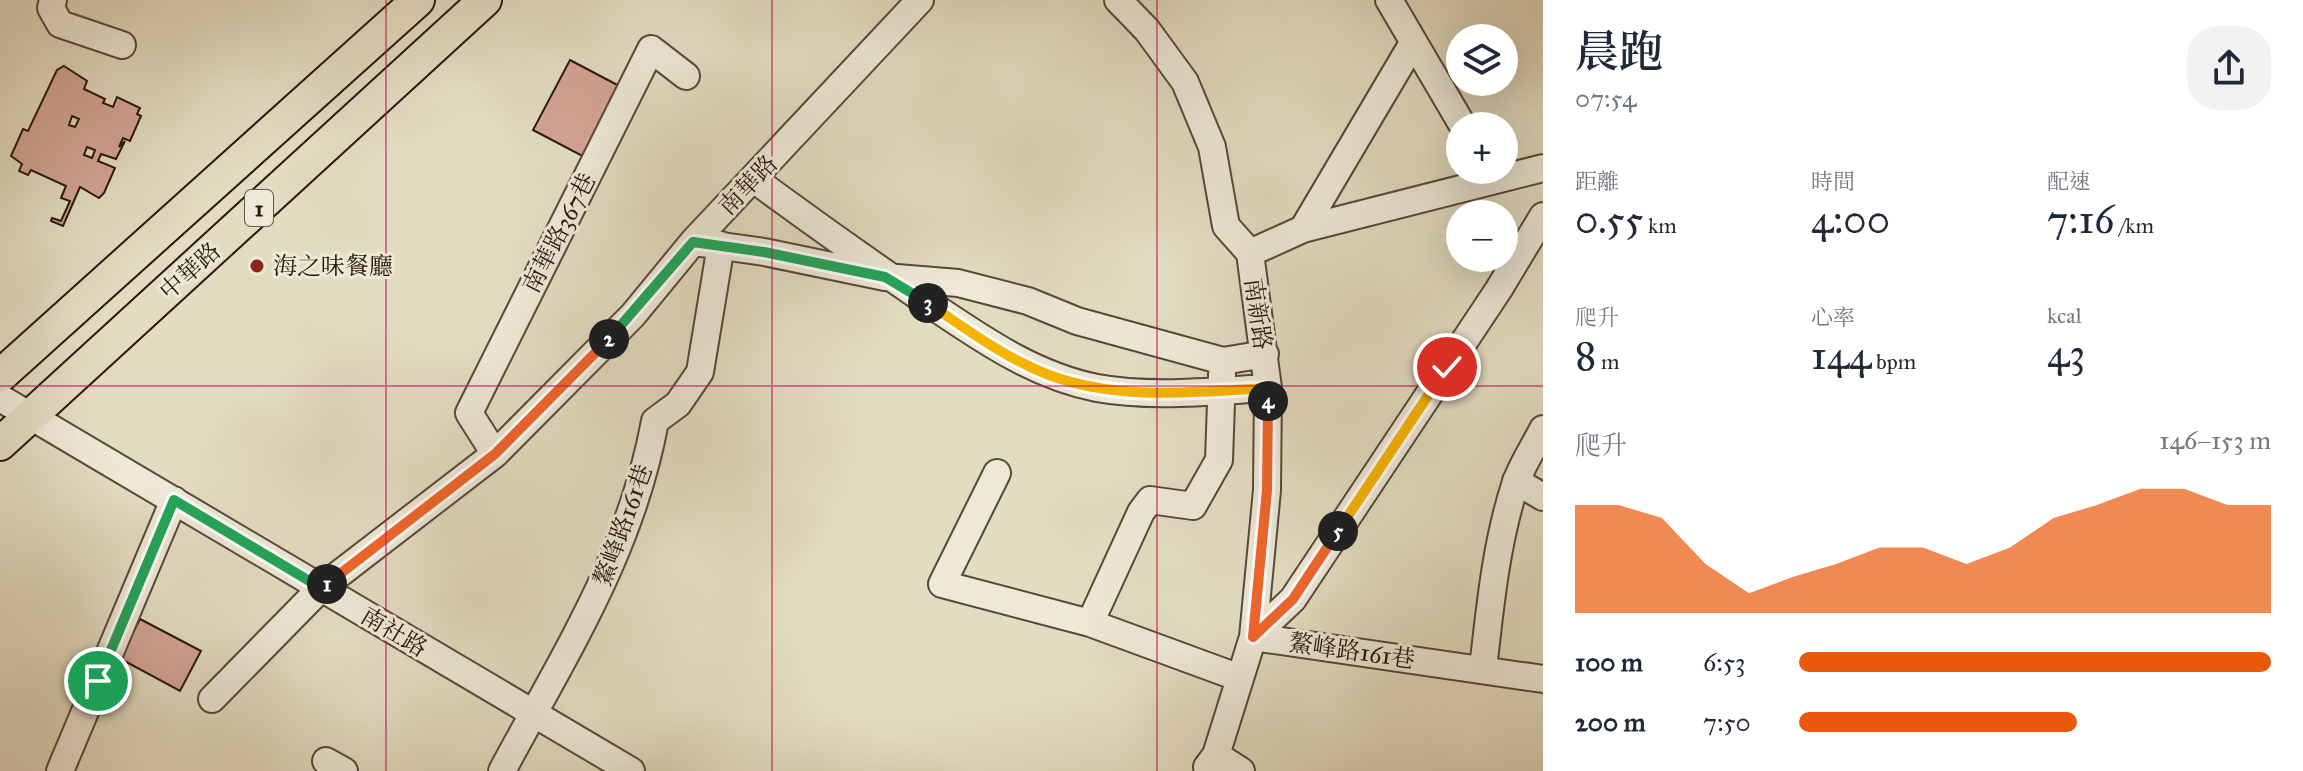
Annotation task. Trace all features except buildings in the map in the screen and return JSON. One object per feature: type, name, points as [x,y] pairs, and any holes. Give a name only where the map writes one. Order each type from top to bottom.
[{"type":"main road","name":"中華路","points":[[0,376],[418,0]]},
{"type":"main road","name":"中華路","points":[[0,444],[485,0]]},
{"type":"street","points":[[53,0],[51,8],[60,24],[122,45]]},
{"type":"street","name":"南華路","points":[[212,699],[321,588],[495,454],[633,315],[693,242],[755,180],[920,0]]},
{"type":"street","points":[[1118,0],[1147,30],[1185,82],[1212,147],[1226,226],[1250,253]]},
{"type":"street","points":[[1389,0],[1455,112]]},
{"type":"street","points":[[1303,229],[1413,43]]},
{"type":"street","name":"南華路367巷","points":[[495,454],[469,413],[651,49],[686,76]]},
{"type":"street","name":"南新路","points":[[1518,172],[1543,168]]},
{"type":"street","points":[[755,180],[885,277],[985,342],[1049,375],[1097,388],[1138,392],[1268,388]]},
{"type":"street","name":"南新路","points":[[1210,766],[1253,637],[1267,490],[1268,388],[1250,253],[1303,229],[1461,184]]},
{"type":"street","name":"鰲峰路161巷","points":[[1253,637],[1293,599],[1543,216]]},
{"type":"street","points":[[693,242],[885,277],[958,283],[1077,321],[1223,361],[1265,354]]},
{"type":"street","name":"鰲峰路161巷","points":[[532,714],[585,623],[615,557],[645,476],[655,421],[678,404],[700,372],[721,245]]},
{"type":"street","points":[[1090,623],[1141,512],[1150,500],[1193,506],[1219,460],[1219,391],[1223,361]]},
{"type":"street","name":"南社路","points":[[0,398],[631,771]]},
{"type":"street","points":[[1483,669],[1494,574],[1516,481],[1543,429]]},
{"type":"street","points":[[997,473],[942,584],[1090,623],[1240,678]]},
{"type":"street","points":[[1516,481],[1543,497]]},
{"type":"street","points":[[60,771],[174,500]]},
{"type":"street","name":"鰲峰路161巷","points":[[1253,637],[1543,679]]},
{"type":"street","points":[[502,771],[532,714]]},
{"type":"street","points":[[1210,766],[1241,771]]},
{"type":"place","name":"海之味餐廳","points":[[257,266]]},
{"type":"route","points":[[98,681],[174,500],[321,588],[495,454],[633,315],[693,242],[764,252],[885,277],[985,342],[1049,375],[1097,388],[1138,392],[1268,388],[1267,490],[1253,637],[1293,599],[1447,367]]}]
